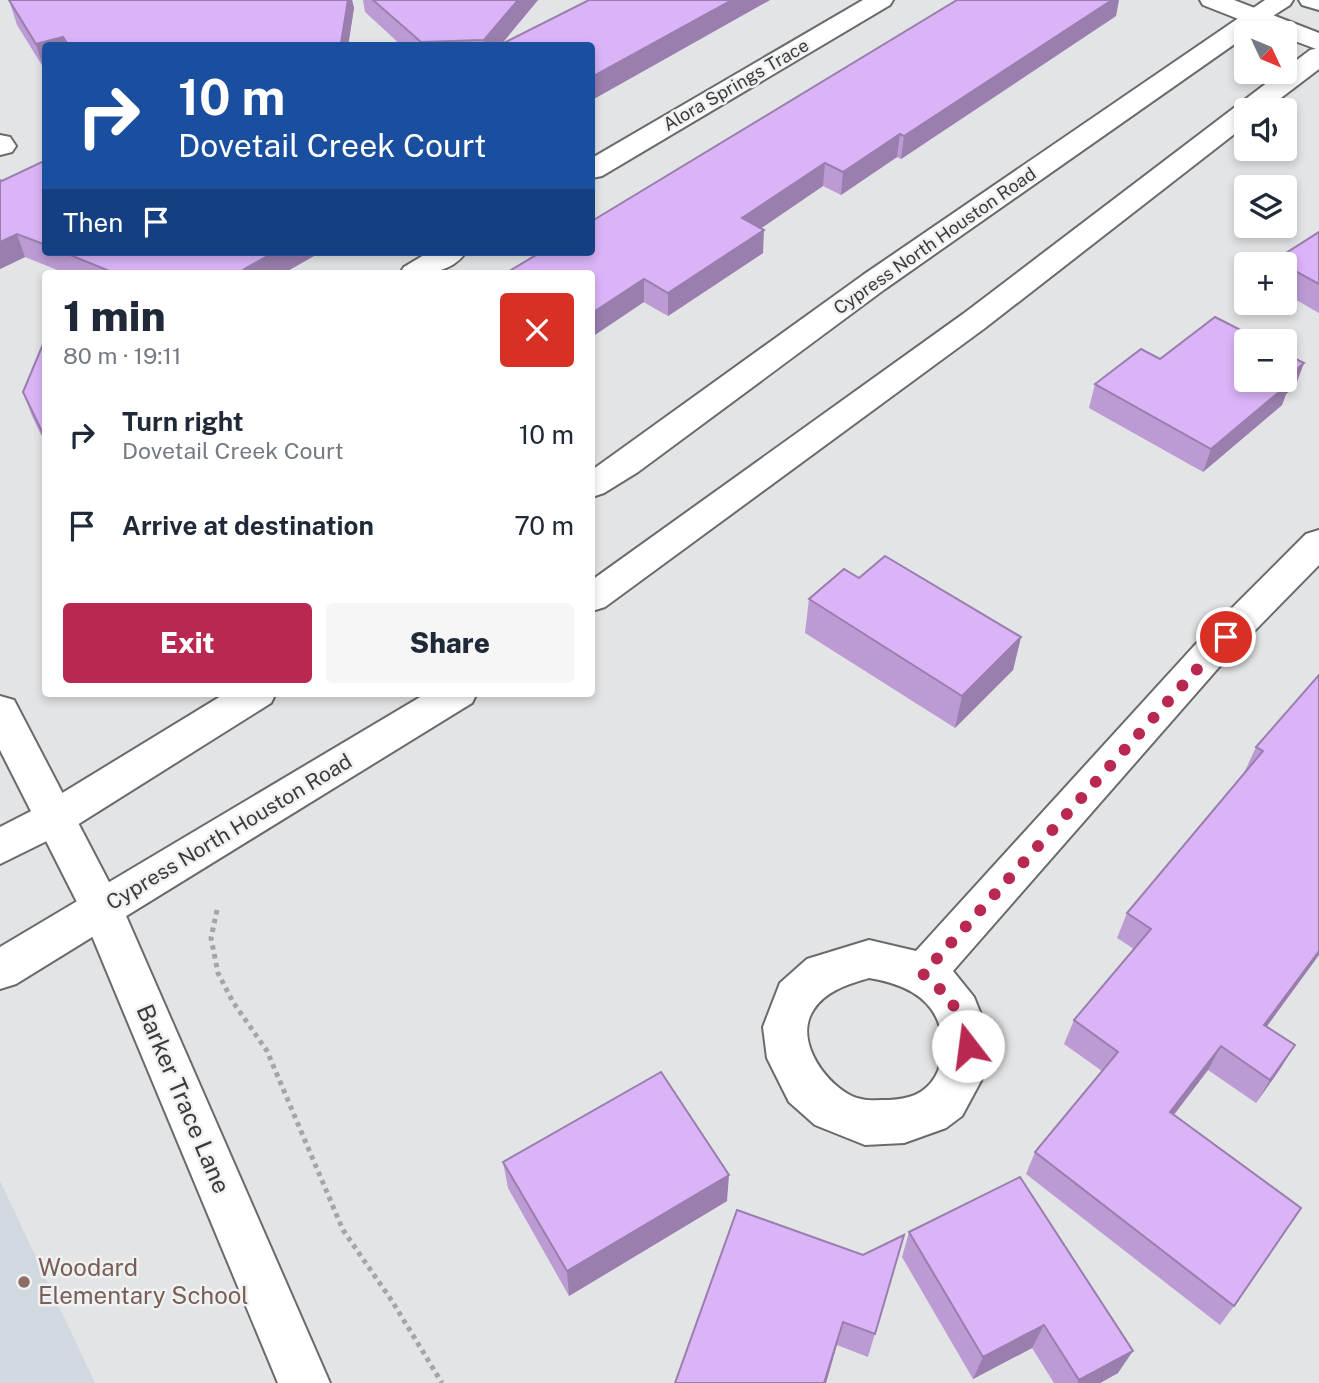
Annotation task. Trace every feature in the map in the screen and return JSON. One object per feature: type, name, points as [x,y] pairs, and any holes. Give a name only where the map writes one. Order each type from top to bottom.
[{"type":"main road","name":"Alora Springs Trace","points":[[595,168],[881,0]]},
{"type":"main road","points":[[1212,0],[1269,9],[1319,42]]},
{"type":"main road","points":[[1311,0],[1319,3]]},
{"type":"main road","name":"Cypress North Houston Road","points":[[595,483],[626,464],[886,274],[1269,9]]},
{"type":"main road","points":[[1264,98],[1319,56]]},
{"type":"main road","points":[[595,596],[974,321],[1234,121]]},
{"type":"main road","points":[[420,270],[444,256]]},
{"type":"main road","points":[[923,974],[1207,656],[1319,543]]},
{"type":"main road","points":[[0,847],[55,818],[251,697]]},
{"type":"main road","name":"Cypress North Houston Road","points":[[0,970],[451,697]]},
{"type":"main road","name":"Barker Trace Lane","points":[[0,711],[103,909],[304,1383]]},
{"type":"path","points":[[217,910],[211,938],[218,973],[233,1002],[267,1051],[343,1230],[399,1312],[442,1383]]},
{"type":"shaded area","name":"Woodard Elementary School","points":[[0,1181],[95,1383],[0,1383]]},
{"type":"building","points":[[9,0],[348,0],[341,42],[66,42],[63,37],[36,44]]},
{"type":"building","points":[[373,0],[518,0],[484,40],[421,42]]},
{"type":"building","points":[[589,0],[732,0],[595,75],[595,42],[506,42]]},
{"type":"building","points":[[957,0],[1112,0],[904,136],[900,134],[843,172],[825,163],[742,218],[764,230],[668,293],[644,279],[595,311],[595,270],[511,270],[534,256],[595,256],[595,219]]},
{"type":"building","points":[[42,162],[42,243],[17,234],[0,242],[0,180]]},
{"type":"building","points":[[1319,232],[1319,284],[1297,272],[1297,252],[1288,252]]},
{"type":"building","points":[[73,256],[268,256],[244,270],[107,270]]},
{"type":"building","points":[[1215,317],[1238,329],[1234,329],[1234,392],[1279,392],[1211,449],[1095,384],[1141,349],[1160,359]]},
{"type":"building","points":[[42,347],[42,432],[23,392]]},
{"type":"building","points":[[1297,360],[1304,363],[1297,369]]},
{"type":"building","points":[[885,556],[1021,637],[962,696],[809,599],[844,569],[859,578]]},
{"type":"building","points":[[1319,675],[1319,951],[1264,1025],[1295,1045],[1270,1080],[1221,1046],[1170,1112],[1301,1208],[1234,1306],[1035,1152],[1118,1052],[1074,1020],[1151,929],[1127,913],[1263,751],[1256,747]]},
{"type":"building","points":[[661,1072],[729,1175],[567,1271],[503,1162]]},
{"type":"building","points":[[1020,1177],[1133,1351],[1079,1380],[1044,1325],[983,1357],[909,1232]]},
{"type":"building","points":[[737,1210],[863,1255],[904,1235],[875,1334],[843,1322],[824,1383],[675,1383]]},
{"type":"place","name":"Woodard Elementary School","points":[[24,1282]]},
{"type":"route","points":[[968,1046],[962,1018],[947,994],[923,974],[1226,637]]}]
